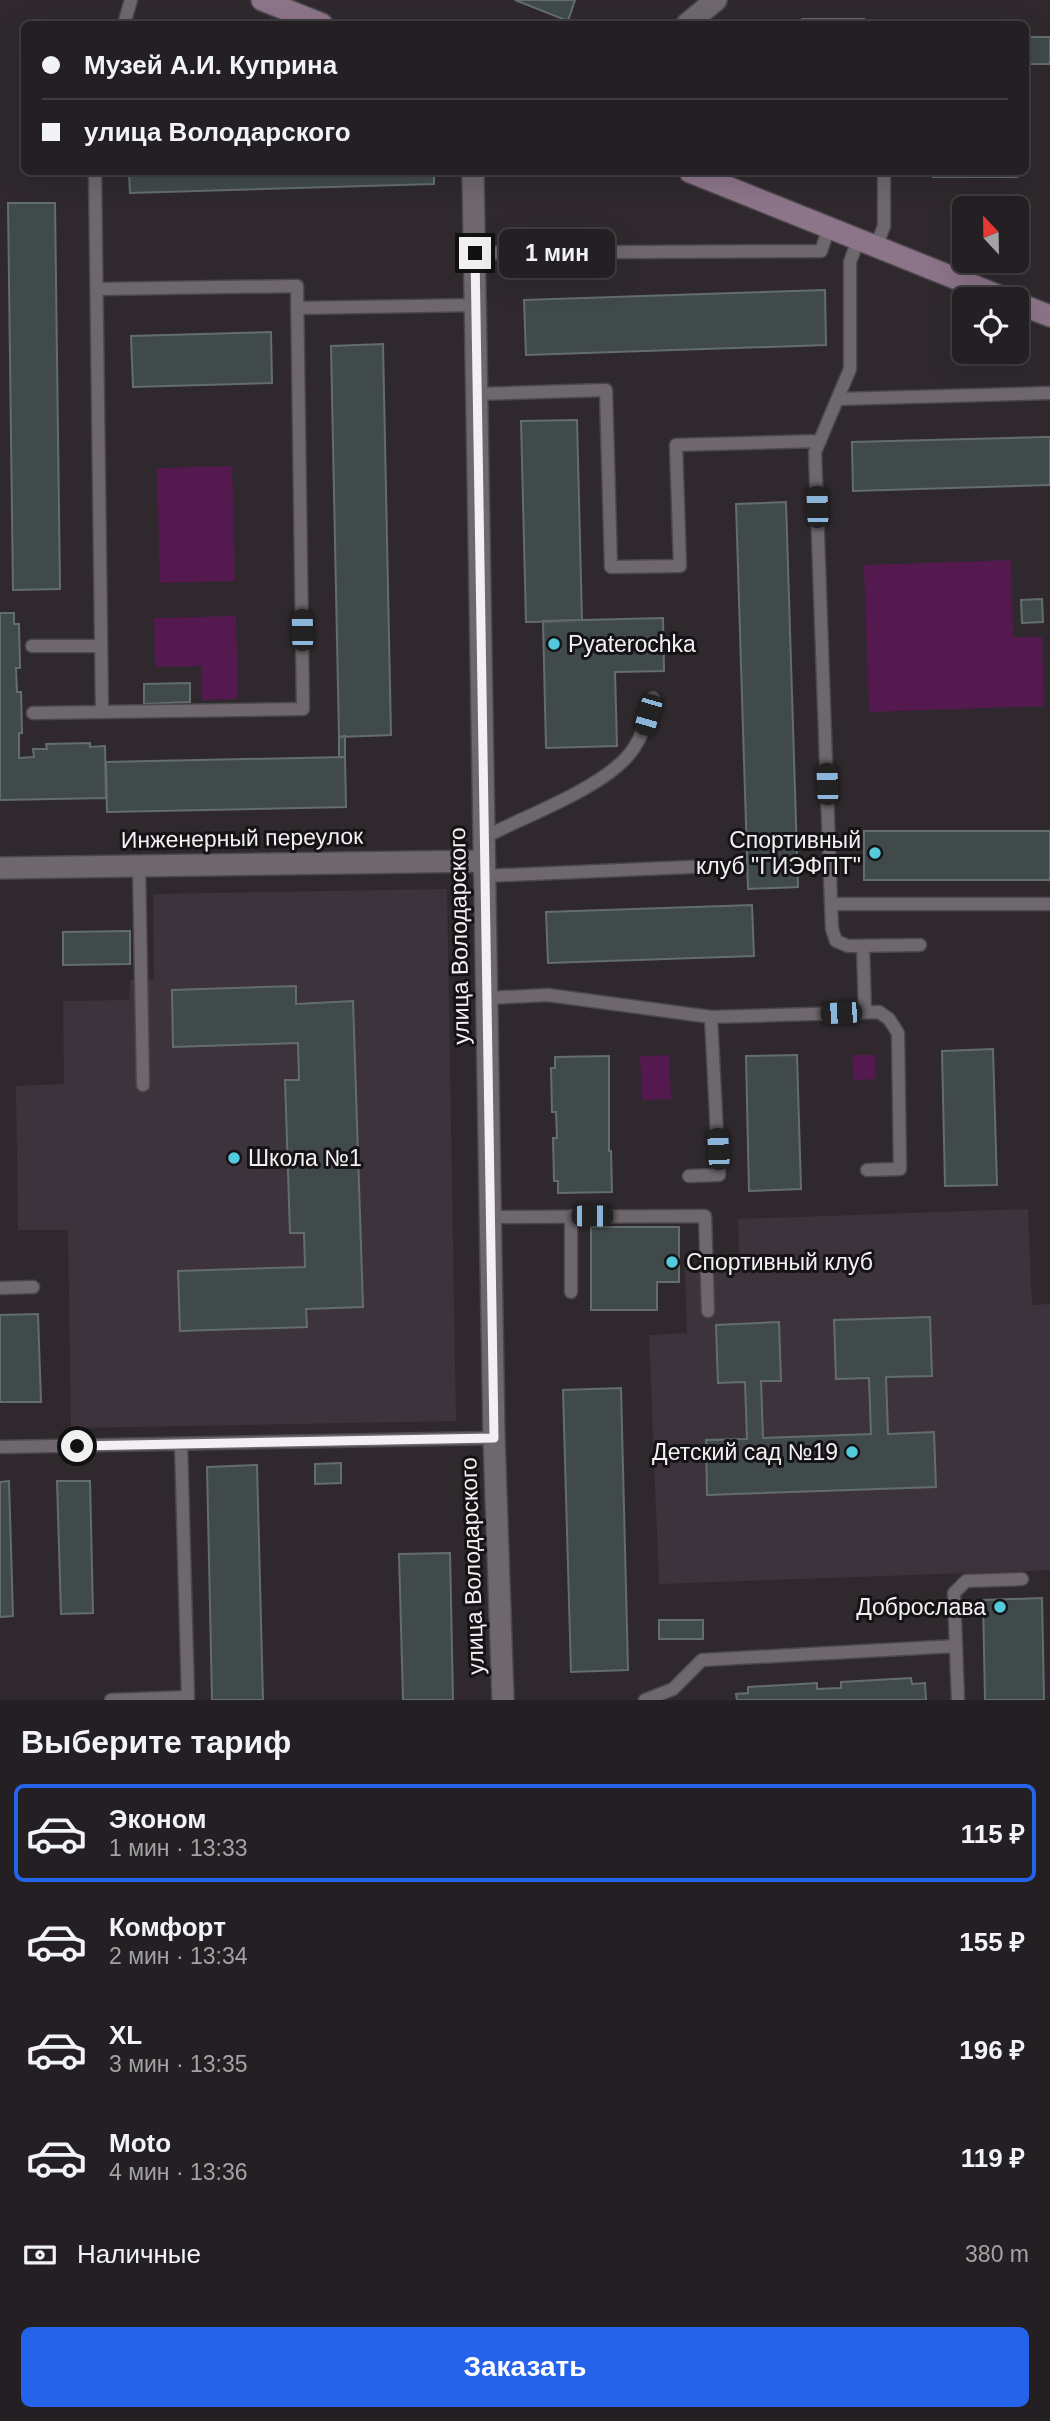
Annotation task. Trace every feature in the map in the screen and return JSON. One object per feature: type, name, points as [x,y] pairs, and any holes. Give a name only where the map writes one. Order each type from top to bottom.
[{"type":"street","points":[[262,0],[314,21]]},
{"type":"street","points":[[691,21],[716,0]]},
{"type":"street","name":"улица Володарского","points":[[473,175],[494,1438],[503,1700]]},
{"type":"street","points":[[697,175],[976,287]]},
{"type":"street","points":[[1029,308],[1050,316]]},
{"type":"street","name":"Инженерный переулок","points":[[0,869],[139,866],[484,868]]},
{"type":"lane","points":[[125,21],[131,0]]},
{"type":"lane","points":[[95,175],[102,712]]},
{"type":"lane","points":[[884,175],[884,226],[850,262],[850,369],[815,452],[832,929],[836,941],[848,946],[920,945]]},
{"type":"lane","points":[[475,253],[821,251],[829,228]]},
{"type":"lane","points":[[33,713],[303,709],[297,286],[97,289]]},
{"type":"lane","points":[[297,308],[476,305]]},
{"type":"lane","points":[[478,394],[606,390],[611,567],[680,566],[676,445],[820,441]]},
{"type":"lane","points":[[838,399],[1050,393]]},
{"type":"lane","points":[[32,646],[101,646]]},
{"type":"lane","points":[[484,838],[599,780],[627,757],[644,732],[653,698]]},
{"type":"lane","points":[[139,866],[143,1085]]},
{"type":"lane","points":[[484,868],[713,866]]},
{"type":"lane","points":[[831,904],[1050,904]]},
{"type":"lane","points":[[863,946],[865,1012]]},
{"type":"lane","points":[[487,998],[548,995],[711,1017],[879,1012],[889,1018],[898,1033],[900,1169],[867,1170]]},
{"type":"lane","points":[[689,1177],[719,1175],[711,1017]]},
{"type":"lane","points":[[571,1216],[571,1292]]},
{"type":"lane","points":[[492,1217],[705,1216],[708,1311]]},
{"type":"lane","points":[[0,1288],[33,1287]]},
{"type":"lane","points":[[0,1447],[494,1438]]},
{"type":"lane","points":[[111,1700],[188,1697],[181,1444]]},
{"type":"lane","points":[[958,1700],[954,1593],[966,1581],[1022,1579]]},
{"type":"lane","points":[[645,1700],[675,1694],[702,1660],[956,1646]]},
{"type":"shaded area","points":[[232,466],[235,581],[160,583],[157,468]]},
{"type":"shaded area","points":[[1011,560],[1013,637],[1042,637],[1044,706],[869,712],[864,565]]},
{"type":"shaded area","points":[[236,616],[238,699],[202,700],[201,666],[155,667],[154,618]]},
{"type":"shaded area","name":"Школа №1","points":[[447,889],[456,1421],[71,1428],[68,1230],[18,1230],[16,1086],[64,1084],[63,1001],[129,1000],[130,980],[154,979],[153,894]]},
{"type":"shaded area","points":[[669,1055],[671,1099],[642,1100],[640,1056]]},
{"type":"shaded area","points":[[852,1055],[875,1055],[876,1079],[853,1080]]},
{"type":"shaded area","name":"Детский сад №19","points":[[1028,1209],[1032,1305],[1050,1304],[1050,1570],[659,1584],[649,1335],[687,1333],[685,1268],[740,1266],[738,1219]]},
{"type":"building","points":[[515,0],[575,0],[568,21]]},
{"type":"building","points":[[802,19],[864,19],[864,21]]},
{"type":"building","points":[[1029,37],[1050,37],[1050,64],[1029,64]]},
{"type":"building","points":[[129,175],[434,175],[434,184],[130,193]]},
{"type":"building","points":[[933,175],[1017,175],[1017,177]]},
{"type":"building","points":[[8,203],[55,203],[60,589],[13,590]]},
{"type":"building","points":[[825,290],[826,345],[526,355],[524,300]]},
{"type":"building","points":[[271,332],[272,383],[133,387],[131,336]]},
{"type":"building","points":[[383,344],[391,735],[339,737],[331,346]]},
{"type":"building","points":[[577,420],[582,621],[526,622],[521,421]]},
{"type":"building","points":[[1050,437],[1050,485],[853,491],[852,442]]},
{"type":"building","points":[[786,502],[798,887],[748,889],[736,504]]},
{"type":"building","points":[[1042,599],[1043,622],[1022,623],[1021,600]]},
{"type":"building","points":[[0,613],[14,613],[14,624],[19,624],[20,668],[16,668],[17,692],[21,692],[22,733],[19,733],[19,758],[34,757],[33,749],[47,749],[46,744],[90,743],[90,747],[105,746],[106,798],[0,800]]},
{"type":"building","points":[[663,618],[664,671],[615,672],[617,746],[546,748],[543,621]]},
{"type":"building","points":[[190,683],[190,702],[144,704],[144,684]]},
{"type":"building","points":[[345,736],[345,757],[339,757],[339,737]]},
{"type":"building","points":[[345,757],[346,807],[107,812],[106,762]]},
{"type":"building","points":[[864,831],[1050,831],[1050,880],[864,880]]},
{"type":"building","points":[[752,905],[754,956],[548,963],[546,912]]},
{"type":"building","points":[[130,931],[130,964],[63,965],[63,932]]},
{"type":"building","points":[[296,986],[296,1004],[353,1001],[363,1307],[306,1309],[307,1327],[180,1331],[178,1271],[305,1267],[304,1233],[290,1233],[285,1080],[299,1080],[298,1043],[173,1047],[172,990]]},
{"type":"building","points":[[993,1049],[997,1185],[945,1186],[942,1051]]},
{"type":"building","points":[[797,1055],[801,1189],[749,1191],[746,1056]]},
{"type":"building","points":[[609,1056],[612,1192],[558,1193],[558,1181],[554,1181],[553,1138],[557,1138],[556,1112],[552,1112],[551,1068],[555,1068],[555,1057]]},
{"type":"building","points":[[591,1227],[679,1227],[679,1282],[657,1282],[657,1310],[591,1310]]},
{"type":"building","points":[[38,1314],[41,1402],[0,1402],[0,1315]]},
{"type":"building","points":[[930,1317],[932,1376],[886,1377],[888,1434],[934,1432],[936,1487],[707,1495],[706,1440],[747,1439],[745,1382],[718,1383],[716,1325],[779,1322],[781,1381],[761,1381],[763,1438],[871,1434],[869,1378],[836,1379],[834,1320]]},
{"type":"building","points":[[621,1388],[628,1670],[571,1672],[563,1390]]},
{"type":"building","points":[[341,1463],[341,1483],[315,1484],[315,1464]]},
{"type":"building","points":[[257,1465],[263,1700],[212,1700],[207,1467]]},
{"type":"building","points":[[9,1481],[13,1616],[0,1617],[0,1482]]},
{"type":"building","points":[[57,1481],[90,1481],[93,1613],[61,1614]]},
{"type":"building","points":[[450,1553],[453,1700],[403,1700],[399,1554]]},
{"type":"building","points":[[1042,1598],[1044,1700],[985,1700],[983,1600]]},
{"type":"building","points":[[659,1620],[703,1620],[703,1639],[659,1639]]},
{"type":"building","points":[[911,1678],[912,1684],[925,1683],[926,1700],[737,1700],[736,1694],[748,1693],[748,1687],[817,1683],[817,1689],[841,1688],[841,1682]]},
{"type":"place","name":"Pyaterochka","points":[[554,644]]},
{"type":"place","name":"Спортивный клуб \"ГИЭФПТ\"","points":[[875,853]]},
{"type":"place","name":"Школа №1","points":[[234,1158]]},
{"type":"place","name":"Спортивный клуб","points":[[672,1262]]},
{"type":"place","name":"Детский сад №19","points":[[852,1452]]},
{"type":"place","name":"Доброслава","points":[[1000,1607]]},
{"type":"route","points":[[77,1446],[494,1438],[475,253]]}]
